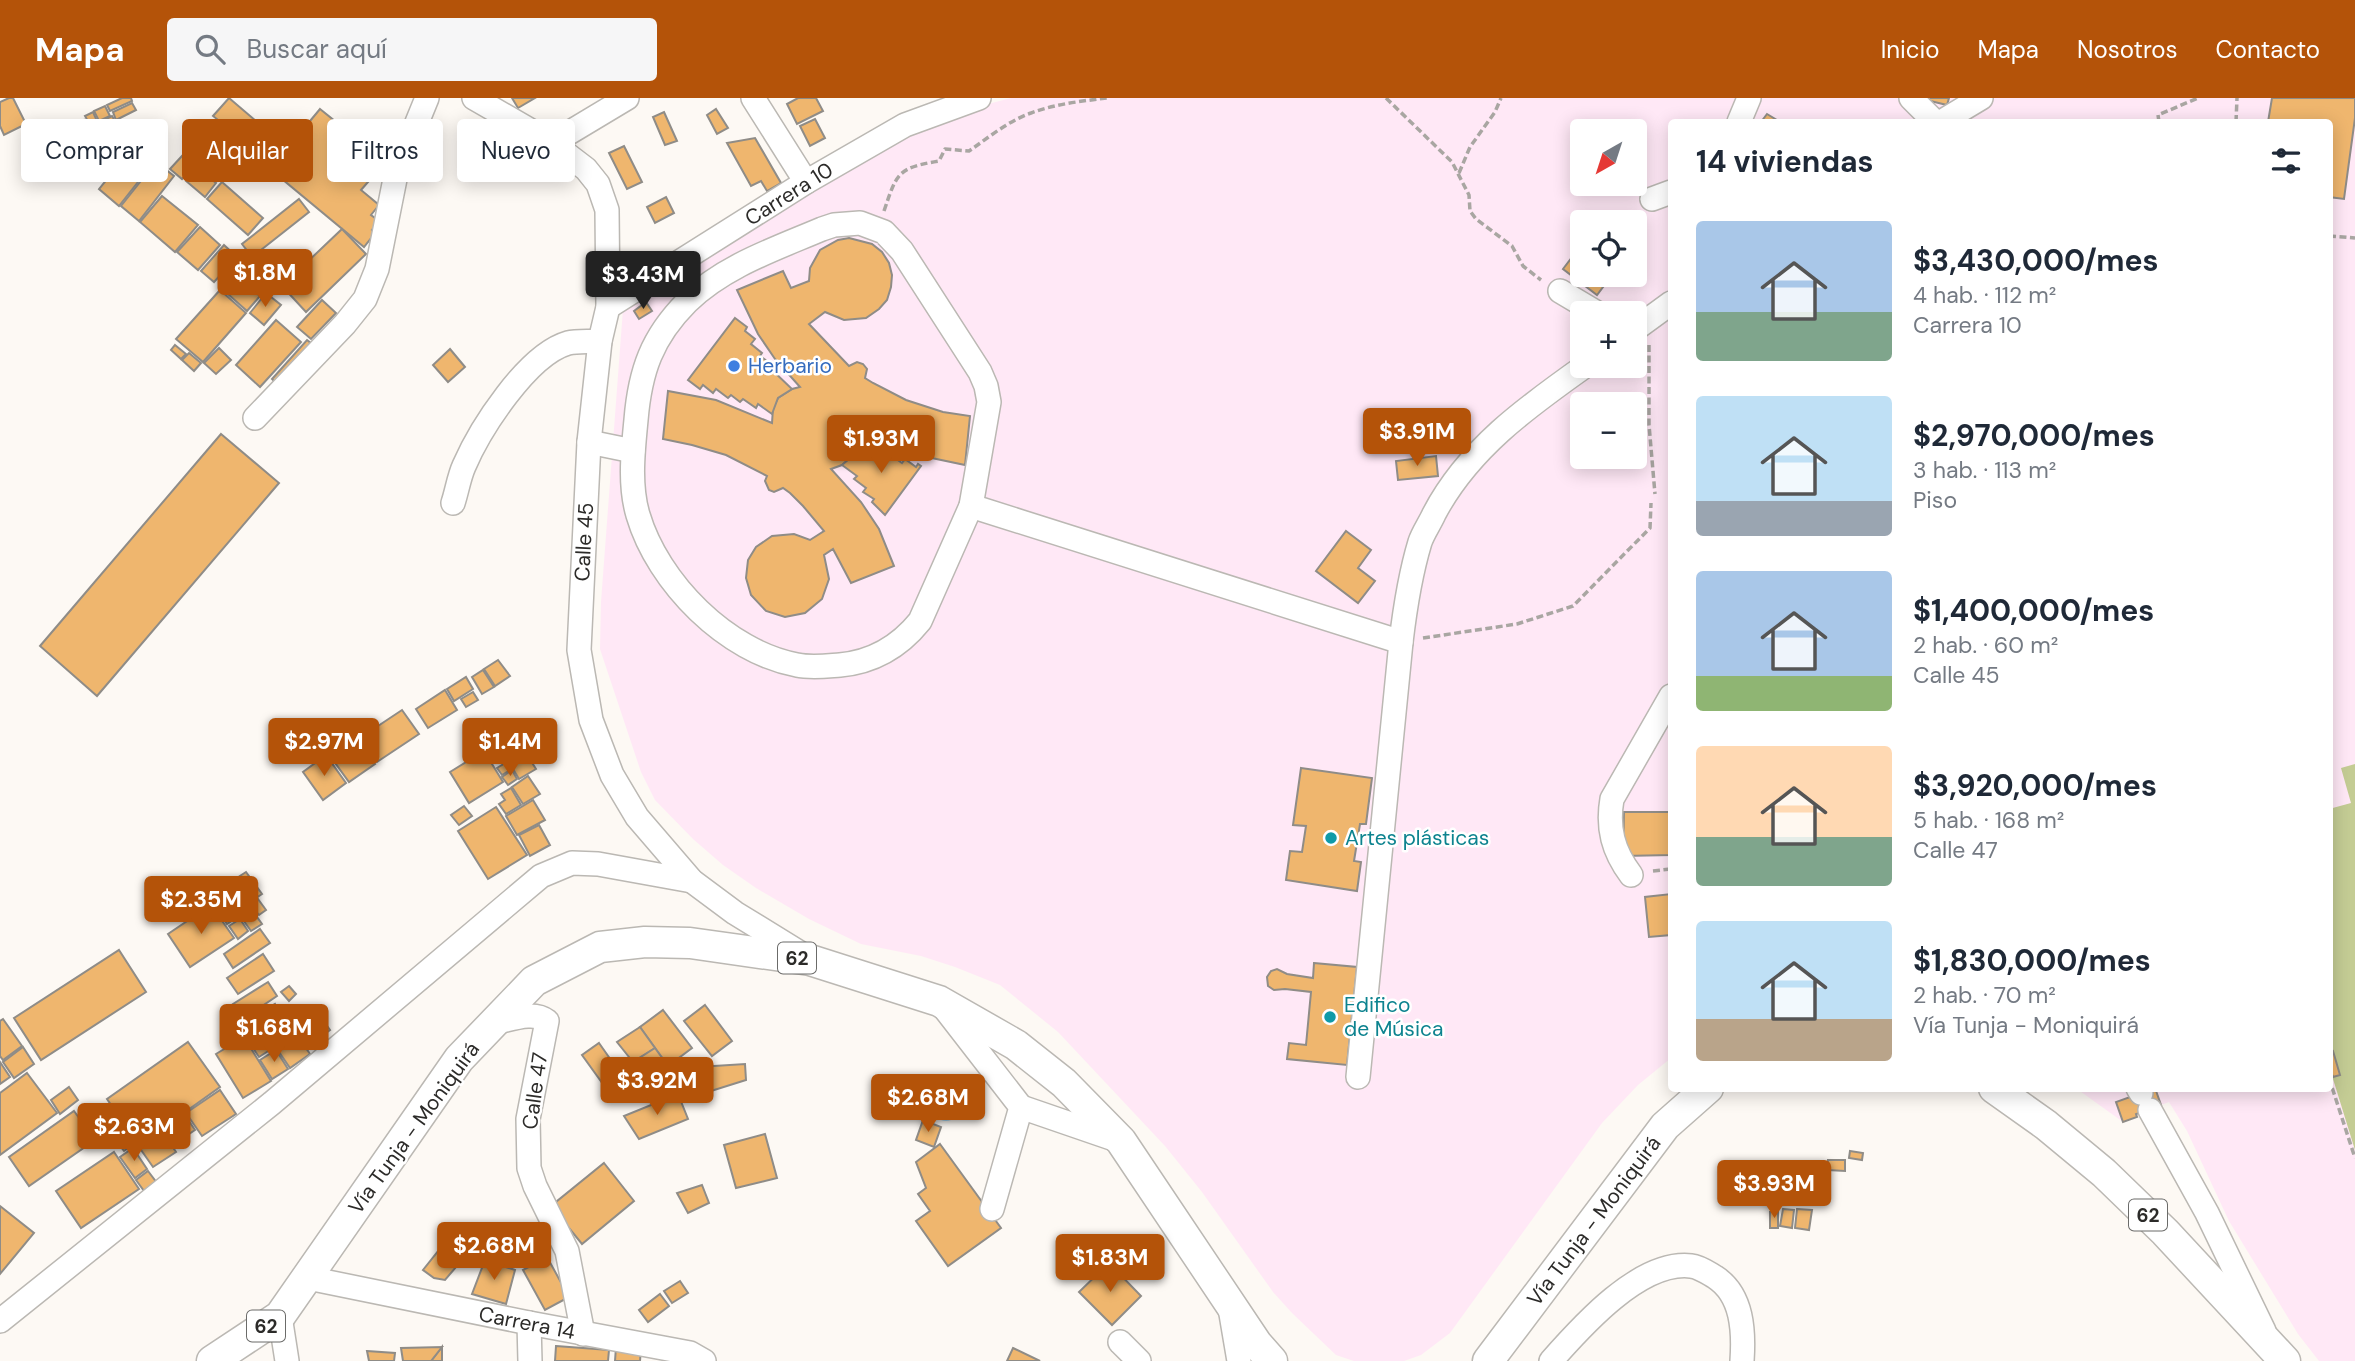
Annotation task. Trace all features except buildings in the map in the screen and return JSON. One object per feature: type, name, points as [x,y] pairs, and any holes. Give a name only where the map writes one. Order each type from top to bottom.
[{"type":"main road","name":"Vía Tunja - Moniquirá","points":[[212,1361],[280,1316],[459,1059],[534,981],[600,947],[645,942],[690,943],[810,960],[939,1000],[1016,1045],[1064,1083],[1121,1141],[1257,1343],[1272,1361]]},
{"type":"main road","name":"Vía Tunja - Moniquirá","points":[[1488,1361],[1665,1126],[1703,1092]]},
{"type":"main road","name":"62","points":[[2000,1092],[2046,1125],[2104,1173],[2165,1232],[2277,1352]]},
{"type":"street","points":[[255,418],[345,324],[365,299],[377,269],[396,174],[427,98]]},
{"type":"street","name":"Calle 45","points":[[474,98],[510,119]]},
{"type":"street","points":[[575,129],[627,98]]},
{"type":"street","points":[[753,98],[806,182]]},
{"type":"street","name":"Carrera 10","points":[[608,307],[806,182],[905,125],[979,98]]},
{"type":"street","points":[[1740,119],[1749,98]]},
{"type":"street","points":[[1911,98],[1932,119]]},
{"type":"street","points":[[1946,119],[1981,98]]},
{"type":"street","name":"Calle 45","points":[[575,161],[598,184],[607,210],[608,307],[600,341],[589,442],[579,650],[592,720],[612,775],[637,817],[692,881],[735,913],[810,960]]},
{"type":"street","points":[[860,223],[884,232],[902,251],[986,386],[989,402],[971,506],[926,610],[909,635],[893,648],[861,662],[825,666],[799,665],[772,658],[730,636],[701,612],[670,578],[638,517],[633,494],[633,451],[638,396],[648,357],[657,340],[688,301],[737,266],[834,225],[860,223]]},
{"type":"street","points":[[1560,291],[1577,301]]},
{"type":"street","points":[[1647,320],[1668,305]]},
{"type":"street","points":[[453,503],[463,468],[487,423],[533,363],[550,351],[569,343],[600,341]]},
{"type":"street","points":[[1358,1077],[1401,642],[1408,587],[1421,540],[1442,500],[1492,438],[1524,410],[1570,377]]},
{"type":"street","points":[[589,442],[633,451]]},
{"type":"street","points":[[971,506],[1401,642]]},
{"type":"street","points":[[1631,875],[1614,847],[1609,818],[1612,799],[1668,701]]},
{"type":"street","points":[[0,1321],[272,1104],[541,876],[572,863],[598,864],[692,881]]},
{"type":"street","points":[[939,1000],[1021,1107],[1121,1141]]},
{"type":"street","name":"Calle 47","points":[[493,1023],[527,1016],[541,1016],[547,1021],[528,1119],[529,1167],[535,1186],[567,1251],[583,1334]]},
{"type":"street","points":[[2143,1097],[2207,1213],[2277,1352]]},
{"type":"street","points":[[992,1209],[1021,1107]]},
{"type":"street","points":[[1551,1361],[1597,1313],[1626,1289],[1668,1268],[1691,1266],[1706,1271],[1721,1281],[1731,1295],[1742,1318],[1742,1361]]},
{"type":"street","name":"Carrera 14","points":[[308,1278],[529,1324],[690,1353],[704,1361]]},
{"type":"street","points":[[1229,1302],[1239,1361]]},
{"type":"street","points":[[280,1316],[287,1361]]},
{"type":"street","points":[[529,1324],[530,1361]]},
{"type":"street","points":[[1120,1342],[1139,1361]]},
{"type":"path","points":[[882,217],[895,178],[906,169],[939,160],[945,149],[969,151],[997,131],[1030,113],[1069,103],[1107,98]]},
{"type":"path","points":[[1386,98],[1452,162],[1469,195],[1470,211],[1476,219],[1512,246],[1523,266],[1560,291]]},
{"type":"path","points":[[1459,173],[1470,147],[1501,98]]},
{"type":"path","points":[[2159,119],[2158,115],[2198,98]]},
{"type":"path","points":[[2236,119],[2237,98]]},
{"type":"path","points":[[2333,236],[2355,238]]},
{"type":"path","points":[[1647,374],[1655,494]]},
{"type":"path","points":[[1401,642],[1517,624],[1573,606],[1650,528],[1651,503]]},
{"type":"path","points":[[2333,1090],[2355,1158]]},
{"type":"shaded area","points":[[1011,98],[2355,98],[2355,1361],[2319,1361],[2298,1334],[2229,1221],[2187,1131],[2169,1102],[2123,1122],[2081,1092],[2333,1092],[2333,119],[1668,119],[1668,1060],[1638,1085],[1602,1123],[1450,1333],[1421,1355],[1404,1361],[1354,1361],[1336,1355],[1273,1292],[1202,1192],[1165,1146],[1058,1032],[1000,985],[921,956],[861,944],[809,919],[723,865],[655,800],[641,772],[600,649],[601,602],[623,309],[859,157],[935,118]]},
{"type":"green space","points":[[2355,764],[2355,1150],[2333,1079],[2333,808],[2351,803],[2341,768]]},
{"type":"water","points":[[946,1095],[955,1099],[959,1108],[955,1117],[946,1121],[937,1117],[933,1108],[937,1099]]},
{"type":"place","name":"Herbario","points":[[734,366]]},
{"type":"place","name":"Artes plásticas","points":[[1331,838]]},
{"type":"place","name":"Edifico de Música","points":[[1330,1017]]}]
